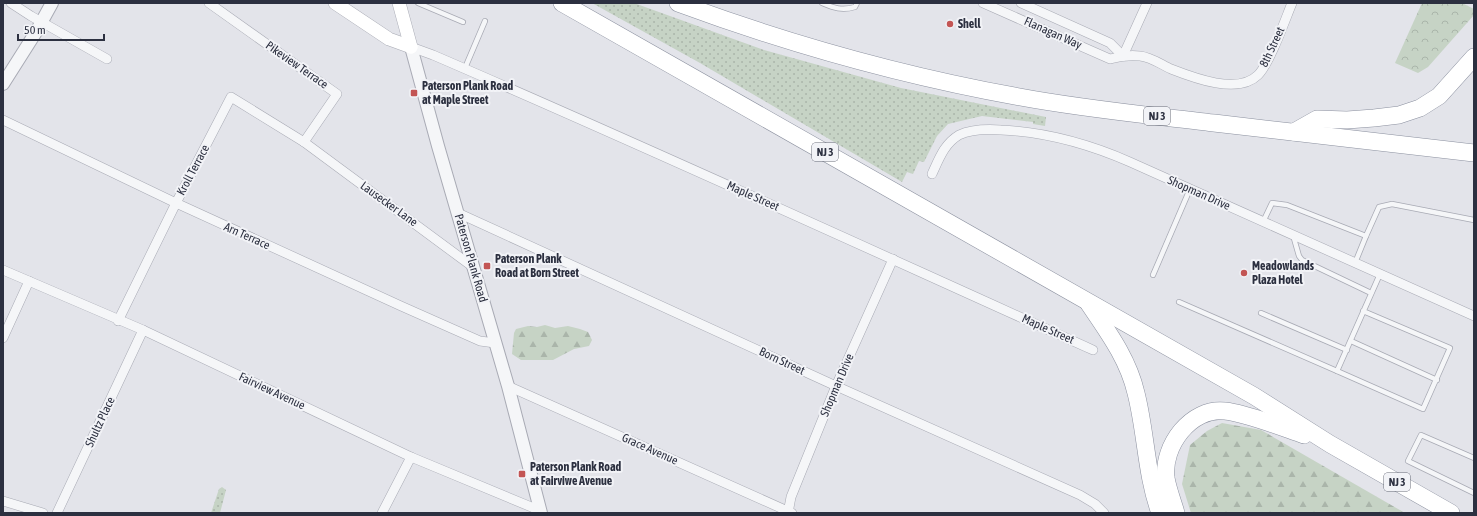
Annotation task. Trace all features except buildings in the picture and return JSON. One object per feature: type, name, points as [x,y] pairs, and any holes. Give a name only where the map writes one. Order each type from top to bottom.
[{"type":"highway","name":"NJ 3","points":[[562,3],[1254,396],[1330,444],[1451,513]]},
{"type":"highway","name":"NJ 3","points":[[678,3],[787,40],[890,69],[959,86],[1083,107],[1474,153]]},
{"type":"highway","points":[[1294,132],[1317,119],[1347,120],[1374,118],[1398,115],[1420,108],[1439,96],[1474,57]]},
{"type":"highway","points":[[1088,301],[1119,349],[1130,372],[1136,393],[1153,485],[1160,513]]},
{"type":"highway","points":[[1176,513],[1166,477],[1167,459],[1172,443],[1183,429],[1195,418],[1211,412],[1224,411],[1244,415],[1330,444]]},
{"type":"main road","points":[[335,3],[389,39],[411,47]]},
{"type":"main road","name":"Paterson Plank Road","points":[[399,3],[411,47]]},
{"type":"street","points":[[11,3],[107,59]]},
{"type":"street","points":[[3,84],[42,22],[52,3]]},
{"type":"street","name":"Pikeview Terrace","points":[[209,3],[337,94],[304,142]]},
{"type":"street","name":"Flanagan Way","points":[[983,3],[1002,7],[1110,59],[1123,56],[1142,56],[1172,69],[1213,82],[1230,85],[1244,83]]},
{"type":"street","name":"Flanagan Way","points":[[1021,3],[1110,43],[1123,56]]},
{"type":"street","points":[[1123,56],[1147,3]]},
{"type":"street","name":"8th Street","points":[[1244,83],[1258,76],[1263,68],[1292,3]]},
{"type":"street","name":"Maple Street","points":[[411,47],[465,68],[1093,350]]},
{"type":"street","name":"Paterson Plank Road","points":[[411,47],[508,386],[541,512]]},
{"type":"street","name":"Kroll Terrace","points":[[118,320],[231,97],[304,142]]},
{"type":"street","name":"Arn Terrace","points":[[3,120],[176,203],[480,341],[495,343]]},
{"type":"street","name":"Shopman Drive","points":[[932,174],[944,150],[960,135],[977,130],[1010,130],[1044,134],[1096,148],[1474,316]]},
{"type":"street","name":"Lausecker Lane","points":[[304,142],[473,266]]},
{"type":"street","name":"Born Street","points":[[458,213],[836,386],[1080,495],[1095,504],[1104,513]]},
{"type":"street","name":"Shopman Drive","points":[[790,512],[791,498],[836,386],[893,259]]},
{"type":"street","name":"Fairview Avenue","points":[[3,270],[143,330],[411,457],[541,512]]},
{"type":"street","points":[[3,338],[29,281]]},
{"type":"street","name":"Shultz Place","points":[[57,513],[143,330]]},
{"type":"street","name":"Grace Avenue","points":[[508,386],[790,512]]},
{"type":"street","points":[[382,513],[411,457]]},
{"type":"street","points":[[3,501],[43,513]]},
{"type":"lane","points":[[418,3],[463,22]]},
{"type":"lane","points":[[822,3],[838,10],[847,10],[855,7],[857,3]]},
{"type":"lane","points":[[465,68],[486,21]]},
{"type":"lane","points":[[1153,275],[1190,189]]},
{"type":"lane","points":[[1263,222],[1272,203],[1288,205],[1366,236]]},
{"type":"lane","points":[[1355,263],[1379,207],[1392,204],[1474,220]]},
{"type":"lane","points":[[1294,235],[1299,256],[1302,260],[1372,293]]},
{"type":"lane","points":[[1337,371],[1380,274]]},
{"type":"lane","points":[[1179,302],[1424,409],[1450,348],[1363,311]]},
{"type":"lane","points":[[1261,313],[1346,350]]},
{"type":"lane","points":[[1350,341],[1437,380]]},
{"type":"lane","points":[[1474,458],[1421,434],[1408,462],[1474,493]]},
{"type":"green space","points":[[592,3],[634,3],[764,50],[901,88],[1046,117],[1045,126],[1033,124],[1033,122],[982,116],[948,124],[937,136],[924,162],[919,161],[913,174],[907,172],[902,182],[700,63]]},
{"type":"green space","points":[[1422,3],[1462,3],[1474,9],[1474,15],[1428,67],[1418,73],[1395,63]]},
{"type":"green space","points":[[545,325],[555,328],[568,326],[580,329],[588,332],[592,340],[589,346],[574,349],[553,360],[521,360],[512,354],[514,333],[516,329],[528,326],[537,327]]},
{"type":"green space","points":[[1222,423],[1261,430],[1405,513],[1191,513],[1182,484],[1190,445],[1207,431]]},
{"type":"green space","points":[[222,487],[226,490],[220,513],[211,513],[219,489]]},
{"type":"place","name":"Shell","points":[[950,24]]},
{"type":"place","name":"Paterson Plank Road at Maple Street","points":[[414,93]]},
{"type":"place","name":"Paterson Plank Road at Born Street","points":[[487,266]]},
{"type":"place","name":"Meadowlands Plaza Hotel","points":[[1244,273]]},
{"type":"place","name":"Paterson Plank Road at Fairviwe Avenue","points":[[522,474]]}]
